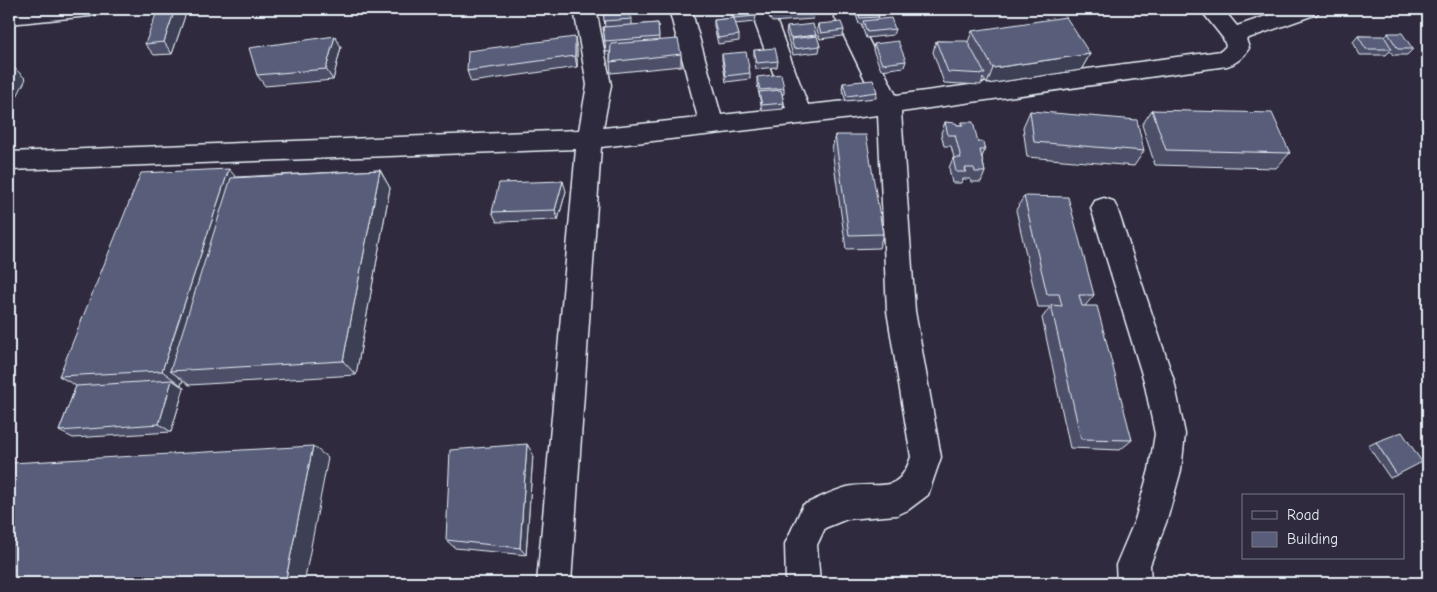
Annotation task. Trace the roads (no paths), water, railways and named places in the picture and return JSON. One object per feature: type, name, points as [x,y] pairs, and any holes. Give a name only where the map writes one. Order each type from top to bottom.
[{"type":"street","points":[[9,17],[90,9]]},
{"type":"street","points":[[554,583],[589,139],[599,85],[585,9]]},
{"type":"street","points":[[680,9],[712,126]]},
{"type":"street","points":[[761,9],[800,115]]},
{"type":"street","points":[[803,583],[801,544],[814,516],[848,503],[897,499],[916,484],[926,457],[901,311],[896,251],[889,105],[842,9]]},
{"type":"street","points":[[9,161],[589,139],[889,105],[1227,58],[1238,48],[1233,34],[1211,9]]},
{"type":"street","points":[[1233,34],[1309,9]]},
{"type":"street","points":[[1104,208],[1159,381],[1170,434],[1165,470],[1134,565],[1134,583]]}]
